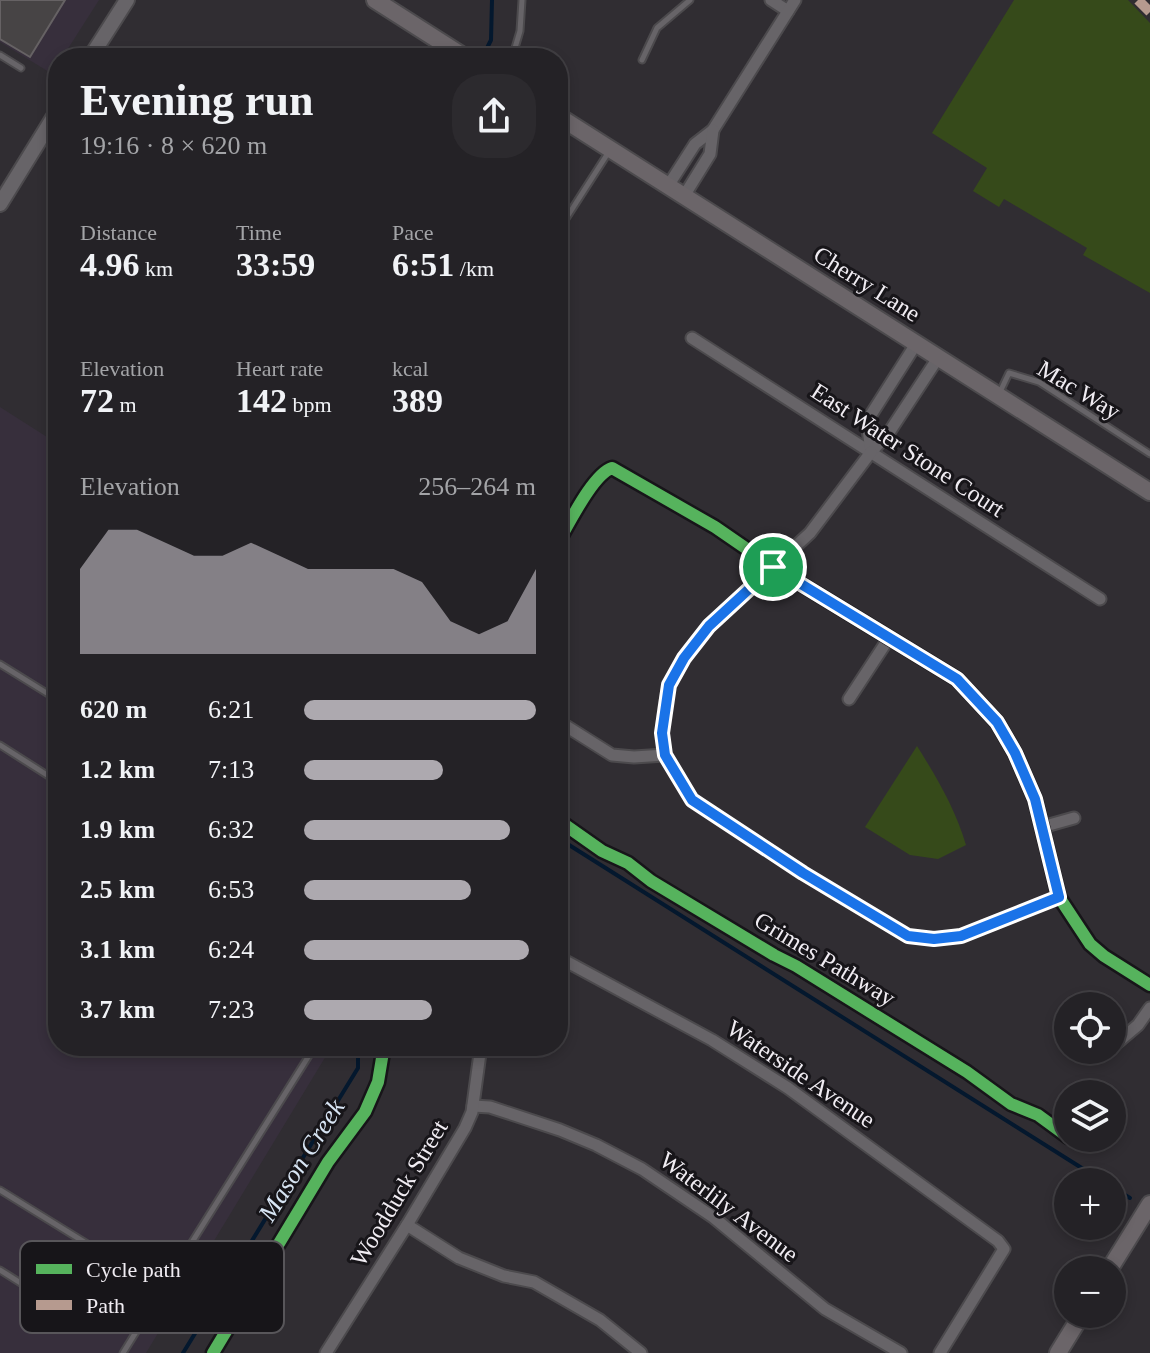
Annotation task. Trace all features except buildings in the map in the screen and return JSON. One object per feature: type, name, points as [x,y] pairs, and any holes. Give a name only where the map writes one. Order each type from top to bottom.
[{"type":"main road","points":[[375,0],[450,48]]},
{"type":"main road","name":"Cherry Lane","points":[[568,122],[1150,492]]},
{"type":"main road","points":[[1118,1256],[1150,1204]]},
{"type":"main road","points":[[1058,1353],[1073,1328]]},
{"type":"street","points":[[96,48],[127,0]]},
{"type":"street","points":[[668,186],[695,144],[713,130],[792,5],[771,0]]},
{"type":"street","points":[[0,204],[48,126]]},
{"type":"street","points":[[684,196],[710,154],[713,130]]},
{"type":"street","name":"East Water Stone Court","points":[[692,338],[1100,599]]},
{"type":"street","points":[[871,452],[867,421],[916,344]]},
{"type":"street","points":[[938,358],[888,434],[810,533],[709,626],[684,658],[669,685],[662,733],[665,755],[692,800],[791,866],[908,936],[934,939],[961,936],[1059,897]]},
{"type":"street","points":[[568,527],[606,470],[621,471],[957,679],[997,722],[1015,753],[1035,799],[1059,897],[1090,944],[1150,985]]},
{"type":"street","points":[[849,699],[889,638]]},
{"type":"street","points":[[568,727],[612,755],[665,755]]},
{"type":"street","points":[[1042,827],[1074,818]]},
{"type":"street","name":"Waterside Avenue","points":[[568,962],[712,1040],[788,1088],[998,1241],[1004,1249],[940,1353]]},
{"type":"street","points":[[1126,1035],[1150,1008]]},
{"type":"street","name":"Woodduck Street","points":[[328,1352],[465,1128],[473,1106],[480,1056]]},
{"type":"street","name":"Waterlily Avenue","points":[[473,1106],[490,1107],[560,1130],[642,1169],[713,1217],[825,1309],[901,1353]]},
{"type":"street","points":[[407,1225],[459,1258],[504,1276],[534,1282],[600,1320],[641,1353]]},
{"type":"lane","points":[[515,48],[520,31],[522,0]]},
{"type":"lane","points":[[642,60],[657,28],[690,0]]},
{"type":"lane","points":[[0,55],[21,68]]},
{"type":"lane","points":[[568,215],[610,149]]},
{"type":"lane","name":"Mac Way","points":[[998,396],[1009,373],[1039,382],[1150,454]]},
{"type":"lane","points":[[0,664],[48,694]]},
{"type":"lane","points":[[0,745],[48,776]]},
{"type":"lane","points":[[193,1241],[309,1056]]},
{"type":"lane","points":[[0,1190],[82,1241]]},
{"type":"lane","points":[[0,1270],[20,1283]]},
{"type":"lane","points":[[123,1353],[135,1333]]},
{"type":"shaded area","points":[[0,0],[99,0],[68,48],[48,48],[48,71],[0,42]]},
{"type":"shaded area","points":[[0,407],[48,438],[48,1056],[326,1056],[214,1241],[20,1241],[20,1333],[158,1333],[146,1353],[0,1353]]},
{"type":"green space","points":[[1014,0],[1128,0],[1150,23],[1150,293],[1083,255],[1087,248],[1004,199],[999,207],[973,191],[987,168],[932,133]]},
{"type":"green space","points":[[917,746],[951,806],[966,845],[938,859],[910,855],[865,827]]},
{"type":"waterway","name":"Mason Creek","points":[[487,48],[491,40],[492,0]]},
{"type":"waterway","points":[[568,844],[1082,1168]]},
{"type":"waterway","name":"Mason Creek","points":[[252,1241],[358,1068],[358,1056]]},
{"type":"waterway","points":[[1126,1196],[1130,1198]]},
{"type":"waterway","name":"Mason Creek","points":[[183,1353],[195,1333]]},
{"type":"marked path","points":[[1138,0],[1150,12]]},
{"type":"cycle path","points":[[568,524],[589,489],[612,468],[715,527],[773,567],[957,679],[997,722],[1015,753],[1035,799],[1059,897],[1090,944],[1150,985]]},
{"type":"cycle path","name":"Grimes Pathway","points":[[568,827],[602,851],[628,863],[651,881],[967,1072],[1011,1104],[1038,1115],[1054,1127]]},
{"type":"cycle path","points":[[280,1241],[328,1162],[365,1112],[378,1082],[382,1056]]},
{"type":"cycle path","points":[[213,1353],[225,1333]]},
{"type":"route","points":[[773,567],[957,679],[997,722],[1015,753],[1035,799],[1059,897],[961,936],[934,939],[908,936],[717,819],[692,800],[665,755],[662,733],[669,685],[684,658],[709,626],[773,567]]}]
